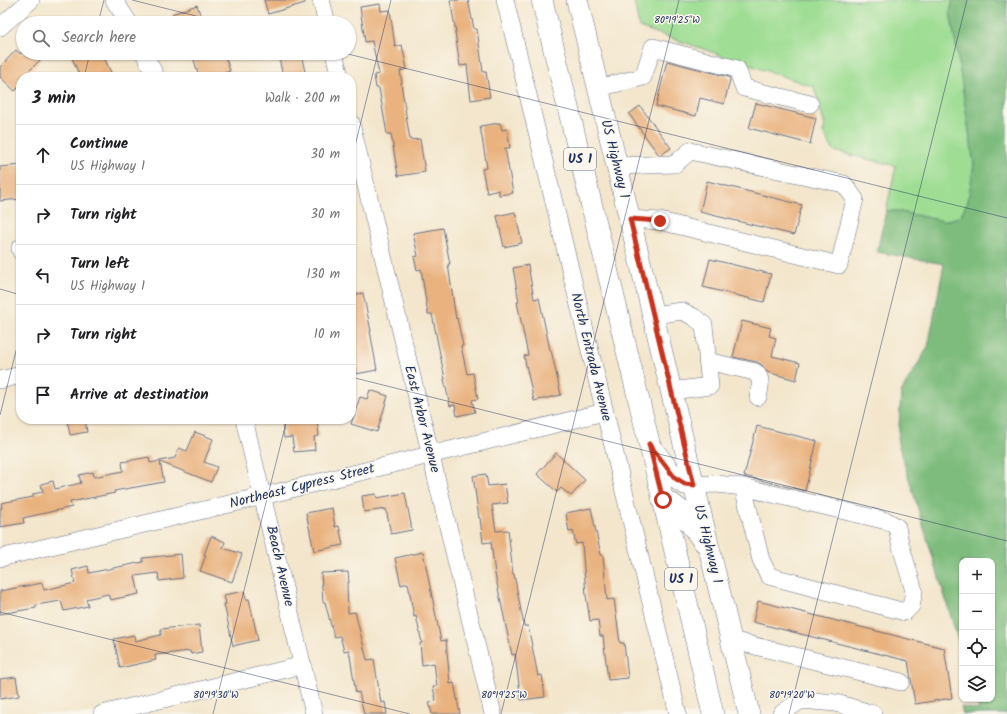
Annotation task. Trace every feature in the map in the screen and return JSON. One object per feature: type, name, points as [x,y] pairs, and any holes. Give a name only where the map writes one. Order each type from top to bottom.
[{"type":"main road","name":"US 1","points":[[542,0],[663,500],[713,714]]},
{"type":"main road","name":"US Highway 1","points":[[577,0],[749,714]]},
{"type":"main road","points":[[649,444],[675,478],[685,484],[694,485]]},
{"type":"main road","points":[[663,500],[672,504],[681,511],[709,549]]},
{"type":"street","points":[[0,27],[31,0]]},
{"type":"street","points":[[114,0],[124,16]]},
{"type":"street","points":[[321,0],[325,16]]},
{"type":"street","name":"North Entrada Avenue","points":[[505,0],[678,714]]},
{"type":"street","points":[[598,88],[643,77],[653,47],[737,69],[744,88],[810,104]]},
{"type":"street","points":[[148,60],[154,72]]},
{"type":"street","points":[[336,60],[339,72]]},
{"type":"street","name":"East Arbor Avenue","points":[[356,144],[493,714]]},
{"type":"street","points":[[617,166],[675,164],[690,151],[844,184],[855,198],[839,265],[660,221],[630,219]]},
{"type":"street","points":[[653,315],[682,311],[694,317],[704,325],[710,386],[671,391]]},
{"type":"street","points":[[707,362],[755,372],[759,375],[761,380],[758,397]]},
{"type":"street","points":[[0,380],[16,376]]},
{"type":"street","name":"Northeast Cypress Street","points":[[0,558],[263,496],[604,412]]},
{"type":"street","name":"Beach Avenue","points":[[245,424],[314,714]]},
{"type":"street","points":[[694,485],[717,484],[743,487],[887,521],[897,527],[914,592],[911,606],[905,612],[769,576],[761,560],[743,487]]},
{"type":"street","points":[[731,640],[902,682]]},
{"type":"street","points":[[102,714],[303,666]]},
{"type":"street","points":[[781,714],[801,700],[836,704],[873,714]]},
{"type":"green space","points":[[634,0],[953,0],[950,12],[974,165],[968,201],[960,217],[944,221],[896,211],[886,211],[896,166],[834,151],[823,133],[825,126],[814,87],[639,27]]},
{"type":"green space","points":[[953,0],[1007,0],[1007,714],[963,714],[961,707],[979,710],[977,702],[995,702],[995,558],[959,558],[959,643],[898,443],[901,392],[928,347],[944,264],[877,252],[886,211],[896,211],[944,221],[960,217],[968,201],[974,164],[950,12]]},
{"type":"building","points":[[264,0],[305,0],[305,3],[268,14]]},
{"type":"building","points":[[450,0],[468,0],[474,29],[477,29],[483,72],[486,72],[490,97],[471,100],[467,65],[460,66]]},
{"type":"building","points":[[380,4],[381,11],[390,10],[395,47],[402,45],[407,69],[400,71],[401,83],[410,140],[420,139],[425,172],[398,176],[391,134],[387,134],[379,88],[376,88],[374,75],[379,74],[372,41],[365,42],[360,7]]},
{"type":"building","points":[[197,5],[201,16],[173,16],[172,14]]},
{"type":"building","points":[[16,50],[16,60],[40,60],[29,71],[30,72],[16,72],[15,91],[0,77],[0,67]]},
{"type":"building","points":[[73,60],[105,60],[111,72],[78,72]]},
{"type":"building","points":[[194,60],[226,60],[230,71],[227,72],[198,72]]},
{"type":"building","points":[[279,60],[302,60],[305,72],[282,72]]},
{"type":"building","points":[[667,61],[729,77],[730,80],[724,104],[700,98],[696,116],[656,106]]},
{"type":"building","points":[[756,103],[816,118],[810,144],[749,128]]},
{"type":"building","points":[[640,106],[671,148],[662,154],[659,155],[629,114]]},
{"type":"building","points":[[500,123],[502,130],[507,129],[510,148],[505,148],[513,193],[499,195],[499,190],[487,193],[482,169],[487,168],[480,126]]},
{"type":"building","points":[[16,165],[16,199],[0,201],[0,167]]},
{"type":"building","points":[[707,181],[802,205],[794,235],[700,212]]},
{"type":"building","points":[[515,212],[522,243],[504,247],[497,216]]},
{"type":"building","points":[[443,228],[450,264],[448,264],[456,319],[457,318],[463,346],[461,346],[467,374],[473,373],[478,399],[472,400],[475,412],[457,416],[455,405],[450,406],[432,314],[428,314],[421,269],[417,270],[414,257],[418,256],[413,233]]},
{"type":"building","points":[[710,259],[771,274],[764,302],[703,287]]},
{"type":"building","points":[[528,265],[534,299],[539,298],[561,395],[534,401],[524,356],[528,355],[517,302],[519,302],[513,268]]},
{"type":"building","points":[[363,293],[377,370],[356,374],[356,294]]},
{"type":"building","points":[[742,321],[771,328],[769,336],[776,338],[772,356],[800,363],[796,380],[767,372],[762,365],[757,362],[733,357]]},
{"type":"building","points":[[370,390],[388,396],[377,432],[351,424],[356,424],[356,409],[360,397],[367,399]]},
{"type":"building","points":[[68,424],[86,424],[87,432],[70,435]]},
{"type":"building","points":[[282,424],[318,424],[319,436],[314,437],[315,450],[294,452],[292,437],[284,438]]},
{"type":"building","points":[[757,426],[817,441],[805,491],[744,476]]},
{"type":"building","points":[[195,432],[213,439],[204,462],[217,467],[211,482],[160,462],[164,482],[114,491],[115,493],[70,502],[72,507],[23,518],[24,523],[0,527],[0,508],[2,508],[1,503],[33,497],[33,494],[43,492],[41,484],[53,481],[55,489],[81,483],[79,475],[93,472],[94,477],[123,471],[122,462],[149,457],[150,463],[175,458],[179,448],[187,451]]},
{"type":"building","points":[[556,453],[585,480],[571,496],[561,488],[557,492],[537,474]]},
{"type":"building","points":[[486,474],[488,486],[505,484],[508,503],[492,505],[496,531],[508,530],[513,574],[524,626],[528,626],[538,676],[542,675],[545,697],[521,700],[515,654],[512,655],[495,574],[491,542],[483,543],[479,518],[473,476]]},
{"type":"building","points":[[405,493],[412,530],[391,534],[386,509],[364,512],[362,496],[376,494],[377,498]]},
{"type":"building","points":[[332,508],[335,527],[339,526],[343,545],[314,551],[306,513]]},
{"type":"building","points":[[591,508],[601,555],[603,555],[607,600],[614,599],[620,643],[624,643],[628,678],[608,680],[603,636],[600,636],[598,620],[590,621],[586,595],[582,543],[576,544],[573,531],[569,532],[566,513]]},
{"type":"building","points":[[211,536],[225,542],[223,548],[242,554],[232,582],[200,571]]},
{"type":"building","points":[[423,552],[441,641],[446,640],[450,684],[454,683],[460,714],[432,714],[429,702],[436,701],[433,687],[437,686],[434,663],[422,665],[420,643],[422,643],[416,616],[414,617],[408,583],[401,585],[395,558]]},
{"type":"building","points":[[181,554],[183,578],[159,581],[158,573],[135,576],[139,594],[110,600],[108,594],[86,599],[88,606],[64,611],[61,601],[36,605],[36,608],[0,614],[0,591],[42,583],[44,590],[75,583],[72,570],[88,566],[89,573],[143,562],[143,558]]},
{"type":"building","points":[[348,572],[348,613],[355,612],[367,660],[374,659],[381,703],[385,702],[387,714],[364,714],[359,692],[356,693],[349,650],[344,651],[340,636],[334,637],[325,602],[323,602],[321,573]]},
{"type":"building","points":[[244,591],[246,599],[249,599],[258,640],[233,646],[224,604],[226,604],[224,595]]},
{"type":"building","points":[[758,601],[944,648],[952,698],[915,704],[908,661],[753,622]]},
{"type":"building","points":[[199,625],[202,652],[191,654],[190,651],[155,655],[156,660],[120,668],[114,639],[134,635],[135,641],[161,635],[161,629]]},
{"type":"building","points":[[16,677],[19,696],[0,699],[0,679]]},
{"type":"route","points":[[660,221],[630,219],[694,485],[685,484],[675,478],[649,444],[663,500]]}]
